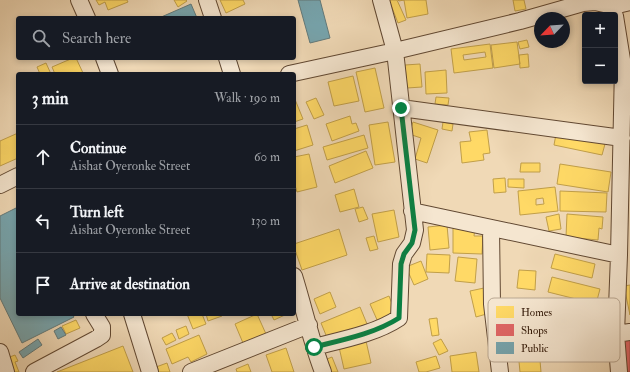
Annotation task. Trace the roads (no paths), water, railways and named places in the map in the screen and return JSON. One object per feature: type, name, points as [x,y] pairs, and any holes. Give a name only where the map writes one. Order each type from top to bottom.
[{"type":"street","points":[[79,0],[86,16]]},
{"type":"street","points":[[207,0],[212,16]]},
{"type":"street","points":[[314,347],[356,336],[391,323],[399,318],[401,264],[404,254],[412,243],[415,230],[395,51],[381,0]]},
{"type":"street","points":[[296,72],[395,51],[520,21],[583,3],[595,2],[614,9],[630,2]]},
{"type":"street","points":[[614,9],[623,66],[619,255],[624,272],[623,333],[619,372]]},
{"type":"street","points":[[105,60],[109,72]]},
{"type":"street","points":[[228,60],[231,72]]},
{"type":"street","points":[[401,108],[622,138]]},
{"type":"street","points":[[0,185],[16,179]]},
{"type":"street","points":[[412,211],[619,255]]},
{"type":"street","points":[[491,228],[492,298]]},
{"type":"street","points":[[296,283],[314,347],[323,372]]},
{"type":"street","points":[[34,372],[102,335],[102,328],[95,316]]},
{"type":"street","points":[[133,316],[150,372]]},
{"type":"street","points":[[198,371],[309,325]]},
{"type":"street","points":[[0,352],[6,372]]},
{"type":"street","points":[[499,362],[500,372]]}]
